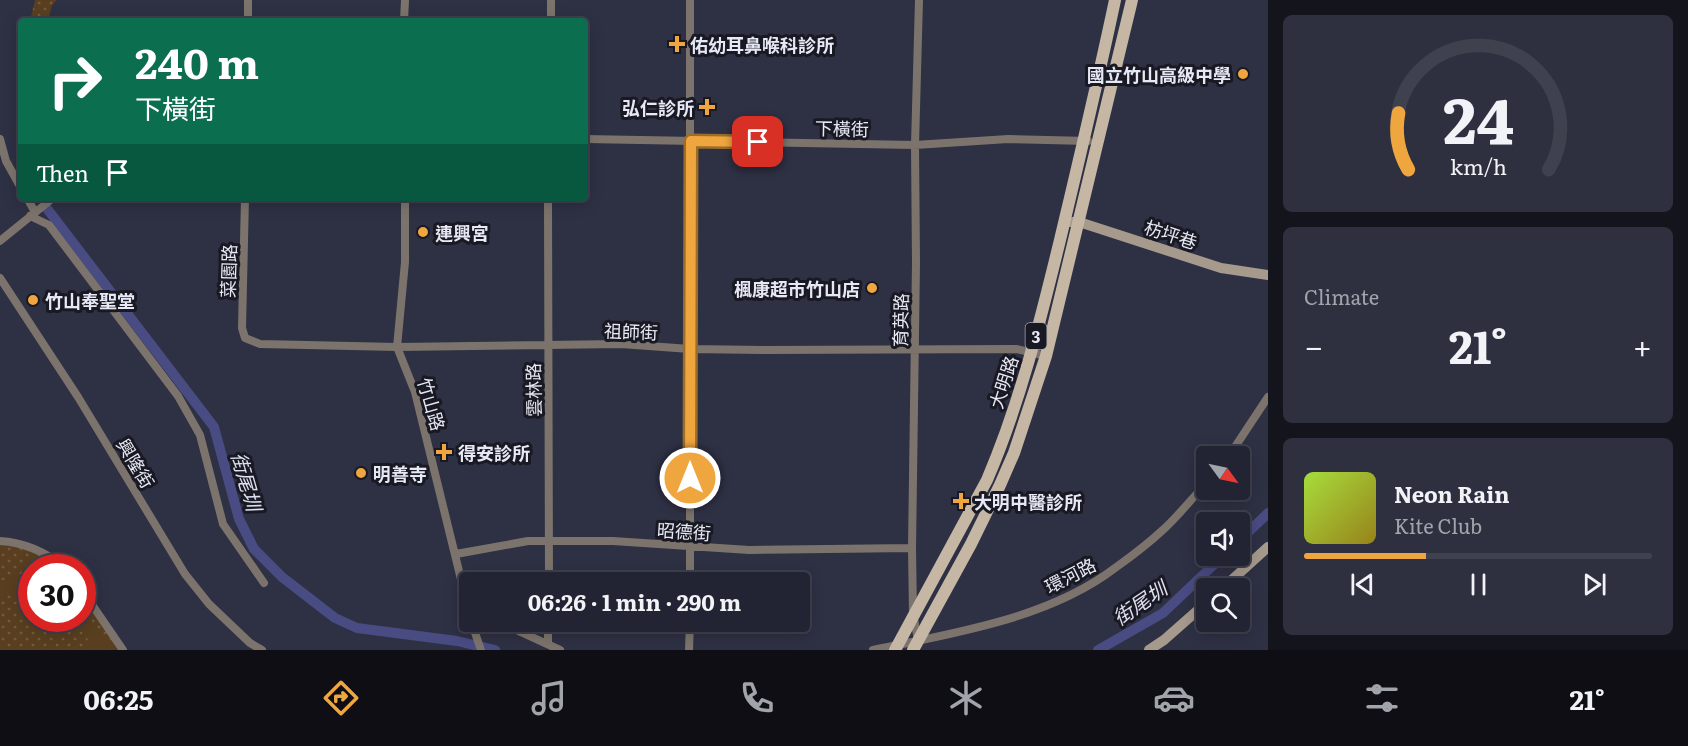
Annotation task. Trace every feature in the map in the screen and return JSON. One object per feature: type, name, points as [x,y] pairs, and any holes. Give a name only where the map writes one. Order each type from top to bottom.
[{"type":"main road","name":"大明路","points":[[915,645],[971,544],[1000,485],[1014,453],[1046,356],[1079,222],[1115,0]]},
{"type":"main road","name":"大明路","points":[[896,647],[987,480],[999,452],[1032,353],[1065,222],[1092,141],[1132,0]]},
{"type":"street","points":[[248,0],[248,18]]},
{"type":"street","points":[[404,18],[405,0]]},
{"type":"street","points":[[551,0],[551,18]]},
{"type":"street","points":[[690,0],[690,572]]},
{"type":"street","name":"育英路","points":[[915,645],[912,548],[915,144],[919,0]]},
{"type":"street","points":[[0,139],[6,162],[18,183]]},
{"type":"street","name":"下橫街","points":[[588,139],[915,144],[1008,139],[1092,141]]},
{"type":"street","points":[[28,201],[33,214],[49,225],[178,396],[200,435],[223,524],[264,583]]},
{"type":"street","points":[[0,241],[49,201]]},
{"type":"street","name":"菜園路","points":[[245,201],[242,328],[245,338],[251,342]]},
{"type":"street","name":"竹山路","points":[[405,201],[405,262],[397,347],[415,392],[460,572]]},
{"type":"street","name":"雲林路","points":[[548,201],[549,572]]},
{"type":"street","name":"枋坪巷","points":[[1065,222],[1079,222],[1221,268],[1268,275]]},
{"type":"street","name":"興隆街","points":[[0,278],[78,397],[185,574],[209,604],[250,643],[262,650]]},
{"type":"street","name":"祖師街","points":[[251,342],[397,347],[621,345],[690,349],[1016,349],[1046,356]]},
{"type":"street","points":[[1236,446],[1268,397]]},
{"type":"street","name":"環河路","points":[[873,650],[915,645],[986,626],[1072,594],[1114,570],[1165,528],[1196,495]]},
{"type":"street","points":[[0,541],[10,542],[44,554]]},
{"type":"street","name":"昭德街","points":[[456,554],[528,541],[613,541],[749,550],[912,548]]},
{"type":"street","points":[[1234,578],[1268,547]]},
{"type":"street","points":[[96,610],[123,650]]},
{"type":"street","points":[[1149,650],[1196,612]]},
{"type":"street","points":[[475,632],[481,650]]},
{"type":"street","points":[[521,632],[560,650]]},
{"type":"street","points":[[548,632],[548,644]]},
{"type":"street","points":[[689,650],[690,632]]},
{"type":"shaded area","points":[[35,0],[57,0],[52,5],[49,18],[31,18]]},
{"type":"shaded area","points":[[0,544],[36,550],[42,554],[18,554],[18,632],[96,632],[96,611],[122,650],[0,650]]},
{"type":"shaded area","points":[[18,578],[18,593],[0,598],[0,582]]},
{"type":"shaded area","points":[[96,628],[111,650],[95,650],[83,632],[96,632]]},
{"type":"waterway","name":"街尾圳","points":[[45,206],[214,427],[239,519],[254,549],[282,577],[335,618],[357,628],[457,641],[495,650]]},
{"type":"waterway","name":"街尾圳","points":[[1250,530],[1268,513]]},
{"type":"waterway","name":"街尾圳","points":[[1098,650],[1163,613],[1212,566]]},
{"type":"place","name":"佑幼耳鼻喉科診所","points":[[677,44]]},
{"type":"place","name":"國立竹山高級中學","points":[[1243,74]]},
{"type":"place","name":"弘仁診所","points":[[707,107]]},
{"type":"place","name":"連興宮","points":[[423,232]]},
{"type":"place","name":"楓康超市竹山店","points":[[872,288]]},
{"type":"place","name":"竹山奉聖堂","points":[[33,300]]},
{"type":"place","name":"得安診所","points":[[444,452]]},
{"type":"place","name":"明善寺","points":[[361,473]]},
{"type":"place","name":"大明中醫診所","points":[[961,501]]},
{"type":"route","points":[[690,478],[691,141],[758,142]]}]
